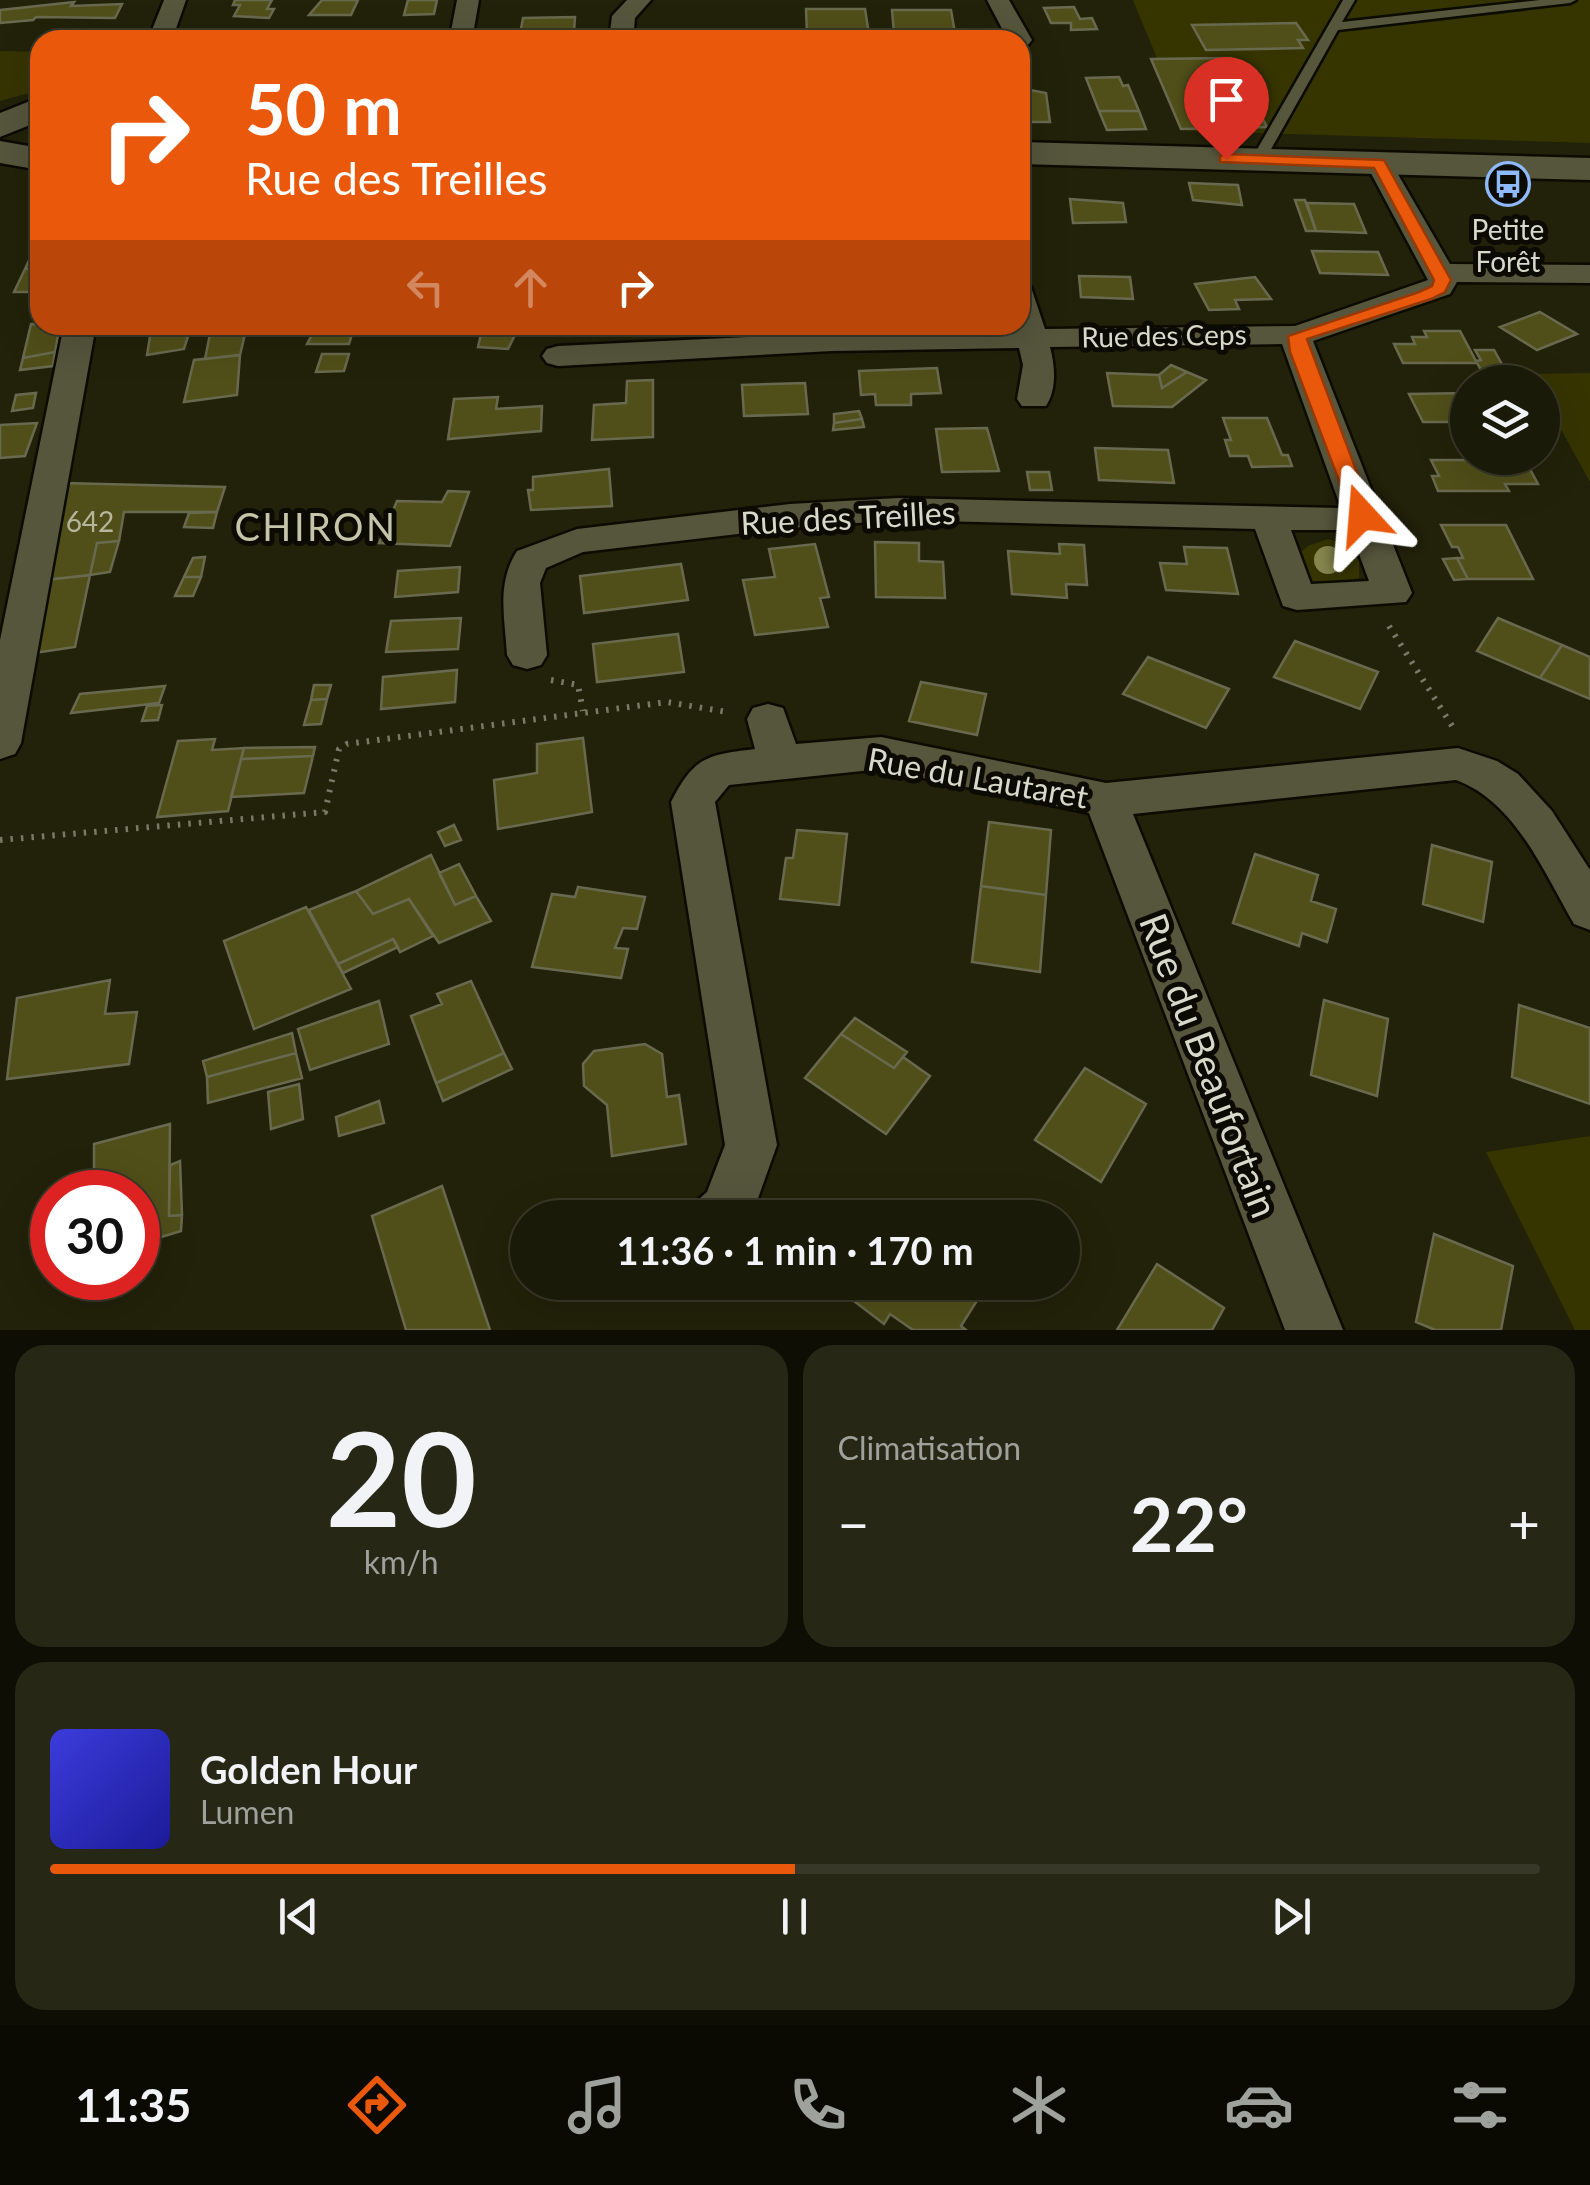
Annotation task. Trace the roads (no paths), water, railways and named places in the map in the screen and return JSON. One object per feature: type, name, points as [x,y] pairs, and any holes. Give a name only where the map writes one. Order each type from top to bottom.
[{"type":"main road","points":[[30,118],[0,146],[30,155]]},
{"type":"main road","points":[[1030,152],[1091,147],[1258,160],[1590,169]]},
{"type":"street","points":[[164,30],[175,0]]},
{"type":"street","points":[[463,30],[468,0]]},
{"type":"street","points":[[622,30],[624,16],[640,0]]},
{"type":"street","points":[[998,0],[1014,30]]},
{"type":"street","points":[[1030,58],[1033,64]]},
{"type":"street","points":[[1268,516],[1298,597],[1393,593],[1297,336],[1425,296],[1439,288],[1443,280],[1379,164]]},
{"type":"street","points":[[1440,273],[1590,274]]},
{"type":"street","points":[[0,743],[78,335]]},
{"type":"street","name":"Rue des Ceps","points":[[558,356],[667,338],[1297,336]]},
{"type":"street","name":"Rue des Ceps","points":[[1030,337],[1039,366],[1034,399]]},
{"type":"street","name":"Rue des Treilles","points":[[527,655],[522,583],[530,560],[578,541],[790,516],[898,508],[1342,520],[1362,515]]},
{"type":"street","name":"Rue du Lautaret","points":[[731,1200],[750,1144],[693,802],[703,782],[718,770],[774,740],[880,753],[1106,800],[1445,763],[1480,769],[1519,797],[1590,911]]},
{"type":"street","name":"Rue du Beaufortain","points":[[1106,800],[1314,1330]]},
{"type":"lane","points":[[1258,160],[1348,0]]},
{"type":"lane","points":[[1333,28],[1570,0]]},
{"type":"place","name":"Petite Forêt","points":[[1508,184]]},
{"type":"district","name":"CHIRON","points":[[316,526]]}]
